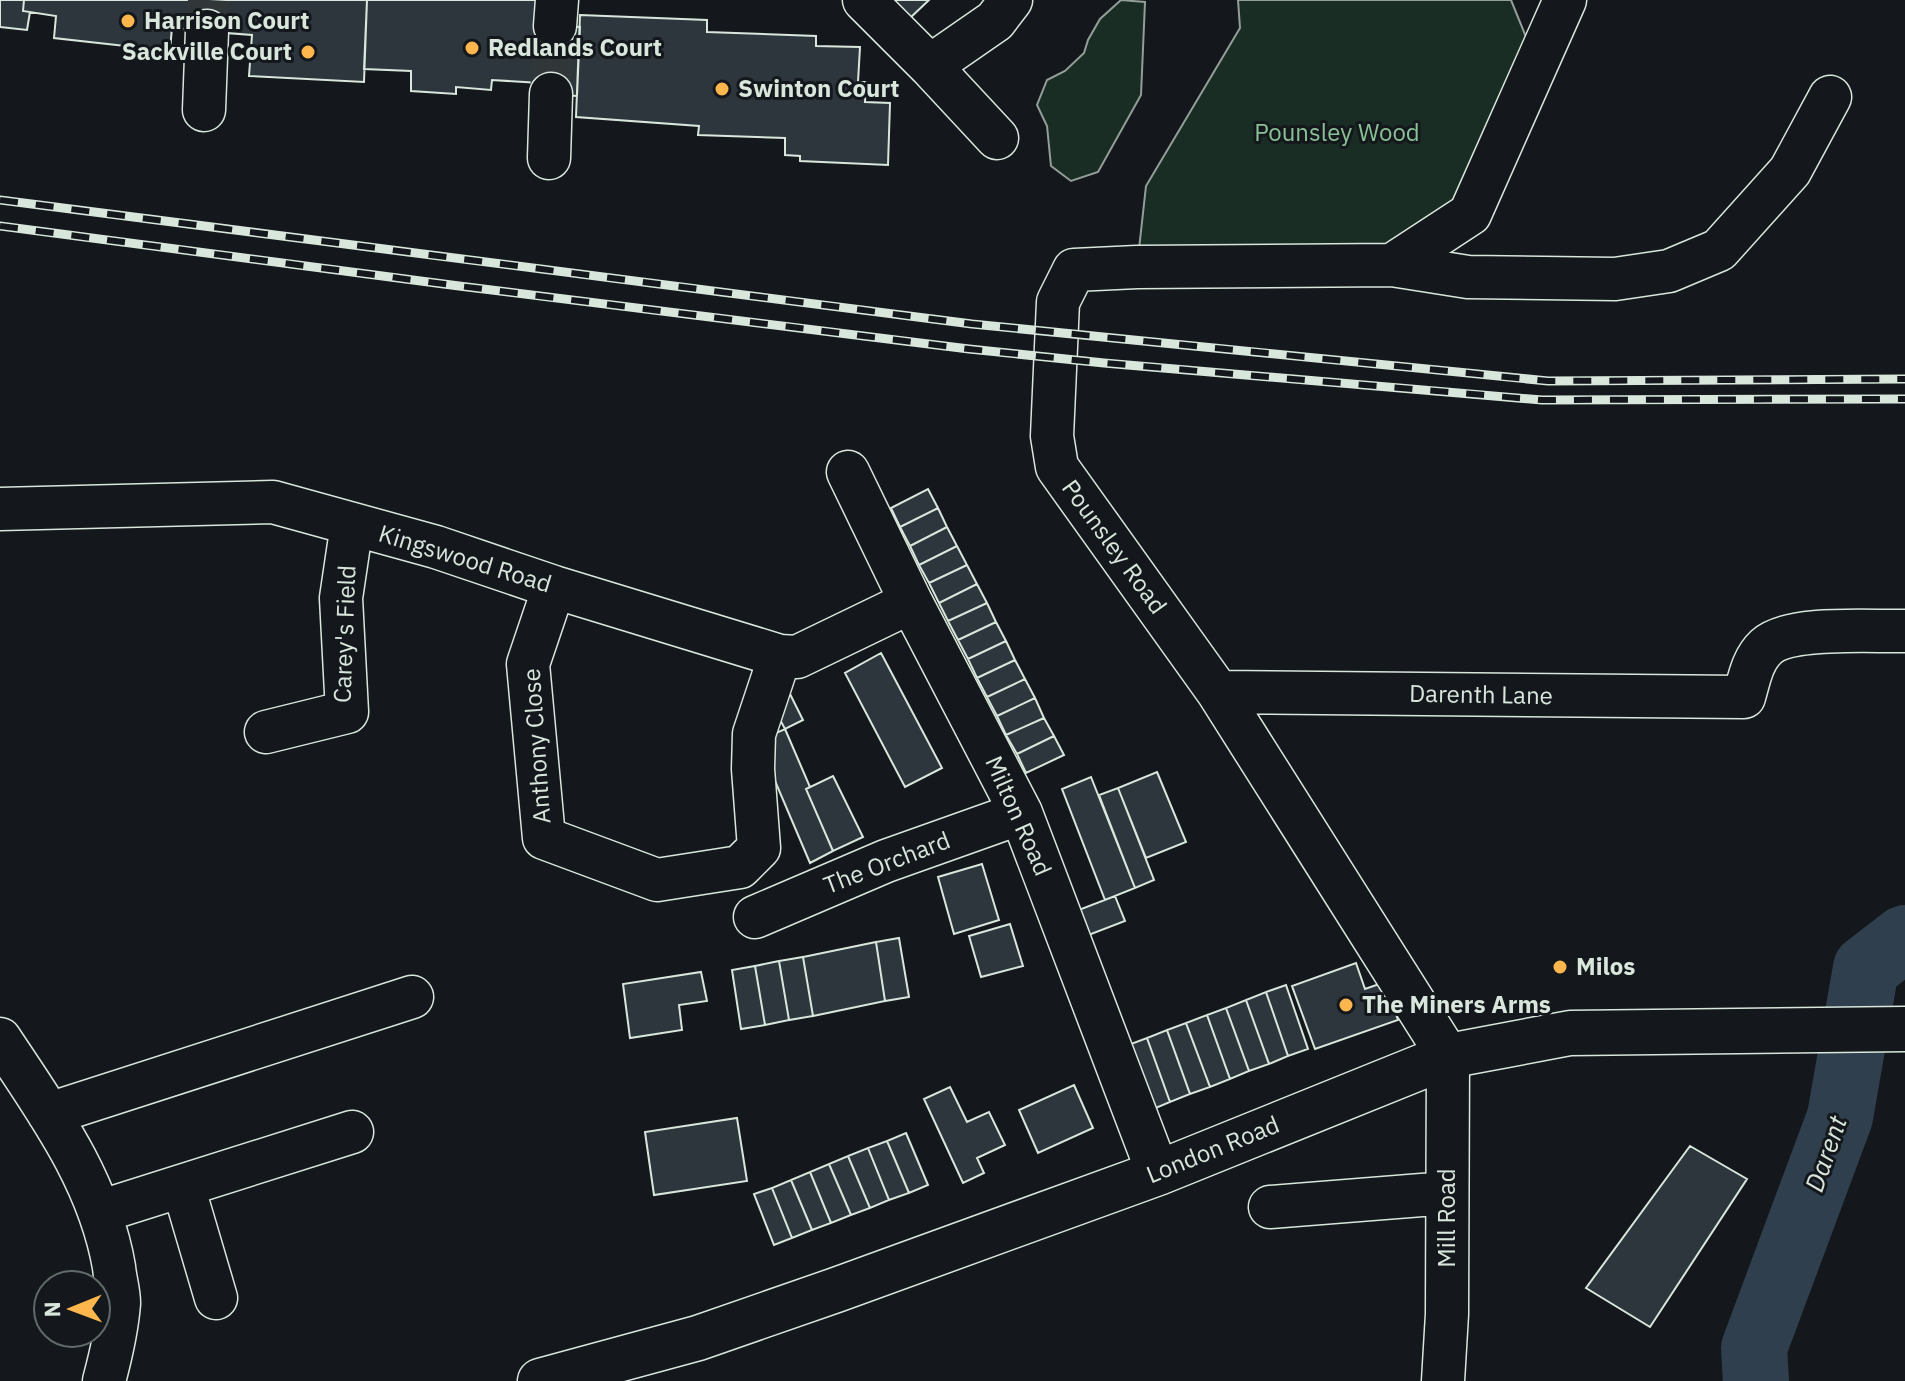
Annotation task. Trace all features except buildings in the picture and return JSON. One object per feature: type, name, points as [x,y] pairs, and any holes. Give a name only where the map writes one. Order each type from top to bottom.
[{"type":"main road","name":"London Road","points":[[540,1381],[698,1338],[1158,1173],[1448,1056],[1570,1033],[1900,1029]]},
{"type":"street","points":[[864,0],[997,138]]},
{"type":"street","points":[[930,66],[995,21],[1011,0]]},
{"type":"street","points":[[1392,265],[1470,214],[1565,0]]},
{"type":"street","points":[[204,110],[207,31]]},
{"type":"street","points":[[549,158],[551,94]]},
{"type":"street","points":[[1392,265],[1468,277],[1615,279],[1669,271],[1719,250],[1790,171],[1830,97]]},
{"type":"street","name":"Pounsley Road","points":[[1392,265],[1074,270],[1058,302],[1052,436],[1057,467],[1218,692],[1448,1056]]},
{"type":"street","name":"Milton Road","points":[[848,472],[911,602],[1021,813],[1158,1173]]},
{"type":"street","name":"Kingswood Road","points":[[0,509],[273,502],[436,547],[554,587],[780,656]]},
{"type":"street","name":"Carey's Field","points":[[266,732],[347,712],[341,598],[352,524]]},
{"type":"street","name":"Anthony Close","points":[[554,587],[528,664],[544,838],[657,880],[740,867],[759,848],[753,769],[754,734],[780,656]]},
{"type":"street","points":[[780,656],[797,657],[911,602]]},
{"type":"street","name":"Darenth Lane","points":[[1218,692],[1744,697],[1754,662],[1766,646],[1781,638],[1800,633],[1905,631]]},
{"type":"street","name":"The Orchard","points":[[755,917],[886,861],[1021,813]]},
{"type":"street","points":[[49,1114],[412,997]]},
{"type":"street","points":[[0,1039],[68,1143],[99,1212],[119,1300],[114,1347],[104,1381]]},
{"type":"street","name":"Mill Road","points":[[1443,1381],[1447,1314],[1448,1056]]},
{"type":"street","points":[[99,1212],[352,1132]]},
{"type":"street","points":[[183,1186],[216,1298]]},
{"type":"street","points":[[1270,1207],[1447,1193]]},
{"type":"green space","points":[[1121,0],[1145,2],[1141,95],[1098,172],[1071,181],[1051,166],[1047,126],[1037,105],[1047,80],[1065,71],[1084,53],[1100,19]]},
{"type":"green space","name":"Pounsley Wood","points":[[1238,0],[1511,0],[1537,64],[1470,214],[1392,265],[1137,267],[1146,186],[1240,28]]},
{"type":"waterway","name":"Darent","points":[[1756,1381],[1754,1348],[1840,1117],[1866,968],[1905,938]]},
{"type":"waterway","points":[[1728,1381],[1754,1348]]},
{"type":"tunnel","points":[[207,31],[209,0]]},
{"type":"tunnel","points":[[551,94],[555,26]]},
{"type":"railway","points":[[0,200],[972,324],[1548,381],[1905,379]]},
{"type":"railway","points":[[0,226],[459,286],[1104,363],[1542,400],[1905,399]]},
{"type":"place","name":"Harrison Court","points":[[128,21]]},
{"type":"place","name":"Redlands Court","points":[[472,48]]},
{"type":"place","name":"Sackville Court","points":[[308,52]]},
{"type":"place","name":"Swinton Court","points":[[722,89]]},
{"type":"place","name":"Milos","points":[[1560,967]]},
{"type":"place","name":"The Miners Arms","points":[[1346,1005]]}]
